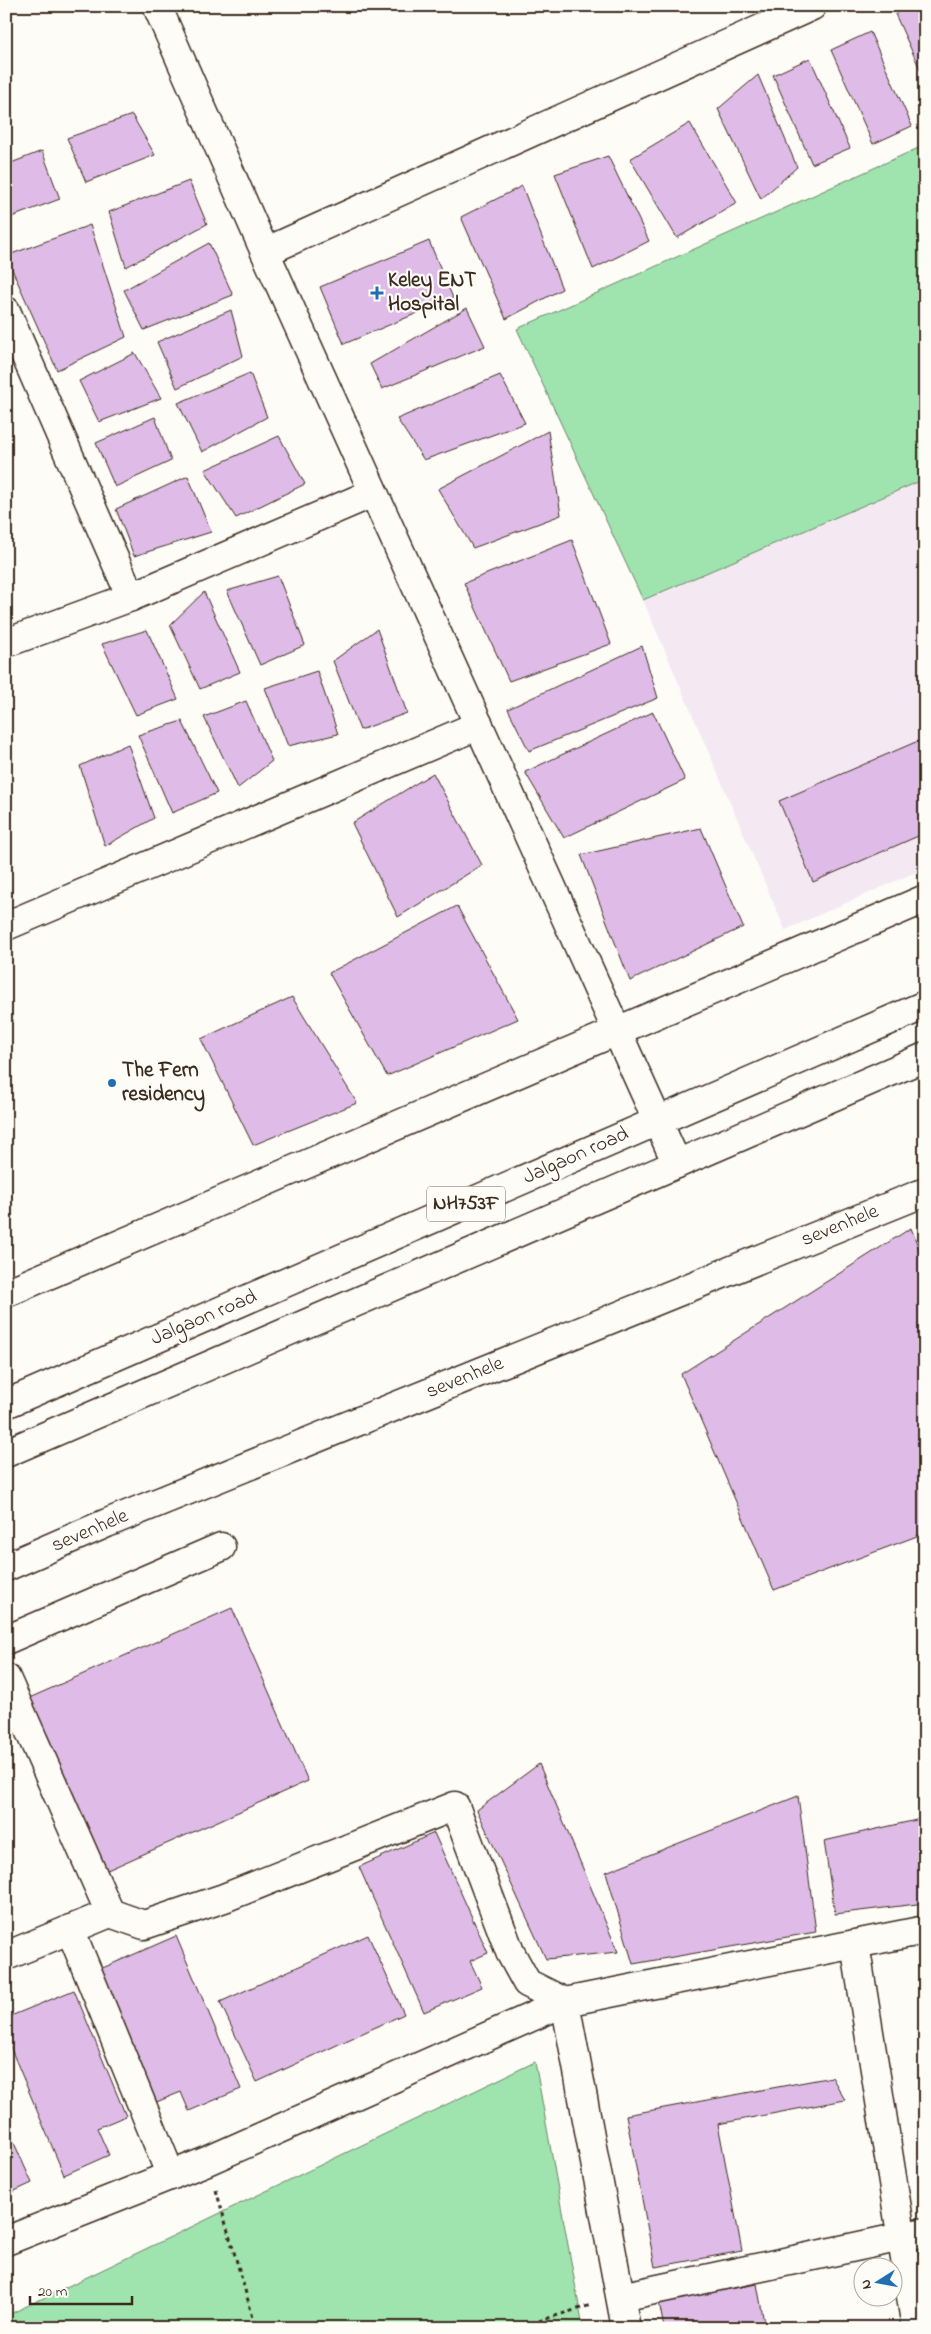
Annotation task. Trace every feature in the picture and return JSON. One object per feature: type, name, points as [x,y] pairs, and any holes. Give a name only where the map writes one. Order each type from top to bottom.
[{"type":"main road","points":[[157,6],[265,252],[677,1164]]},
{"type":"main road","points":[[265,252],[812,6]]},
{"type":"main road","points":[[6,311],[130,597]]},
{"type":"main road","points":[[6,643],[130,597],[374,493]]},
{"type":"main road","points":[[6,926],[479,726]]},
{"type":"main road","points":[[6,1294],[925,899]]},
{"type":"main road","name":"Jalgaon road","points":[[6,1404],[925,1005]]},
{"type":"main road","name":"NH753F","points":[[6,1453],[925,1057]]},
{"type":"main road","name":"sevenhele","points":[[6,1567],[116,1520],[925,1192]]},
{"type":"main road","points":[[6,1640],[221,1547]]},
{"type":"main road","points":[[6,1678],[110,1913]]},
{"type":"main road","points":[[6,1956],[110,1913],[144,1925],[224,1898],[455,1806],[510,1952],[527,1983],[565,2002]]},
{"type":"main road","points":[[70,1929],[171,2176]]},
{"type":"main road","points":[[6,2241],[207,2161],[565,2002],[925,1930]]},
{"type":"main road","points":[[855,1944],[913,2234],[916,2328]]},
{"type":"main road","points":[[565,2002],[626,2328]]},
{"type":"main road","points":[[621,2297],[913,2234]]},
{"type":"path","points":[[207,2161],[256,2328]]},
{"type":"path","points":[[516,2328],[621,2297]]},
{"type":"shaded area","points":[[925,479],[925,868],[785,930],[643,600]]},
{"type":"green space","points":[[925,145],[925,479],[643,600],[517,329]]},
{"type":"green space","points":[[535,2062],[583,2328],[6,2328],[6,2316]]},
{"type":"building","points":[[911,6],[925,6],[925,80],[895,14]]},
{"type":"building","points":[[870,32],[912,126],[873,144],[831,50]]},
{"type":"building","points":[[810,58],[850,148],[812,164],[773,75]]},
{"type":"building","points":[[758,75],[797,167],[761,199],[718,109]]},
{"type":"building","points":[[132,115],[155,155],[86,182],[67,138]]},
{"type":"building","points":[[690,123],[737,203],[677,238],[630,159]]},
{"type":"building","points":[[42,151],[60,199],[6,219],[6,165]]},
{"type":"building","points":[[608,156],[649,241],[593,269],[555,174]]},
{"type":"building","points":[[189,181],[207,224],[126,267],[109,212]]},
{"type":"building","points":[[522,186],[562,289],[506,319],[461,217]]},
{"type":"building","points":[[90,225],[126,337],[57,370],[6,256]]},
{"type":"building","points":[[429,241],[453,298],[344,344],[320,287]]},
{"type":"building","points":[[209,243],[233,295],[144,330],[124,290]]},
{"type":"building","points":[[467,308],[485,346],[382,389],[370,364]]},
{"type":"building","points":[[231,310],[243,356],[177,388],[157,342]]},
{"type":"building","points":[[135,353],[161,398],[99,422],[79,381]]},
{"type":"building","points":[[250,373],[267,417],[202,452],[178,403]]},
{"type":"building","points":[[500,375],[525,423],[424,460],[397,419]]},
{"type":"building","points":[[155,417],[171,461],[115,487],[96,443]]},
{"type":"building","points":[[548,431],[561,515],[473,548],[438,489]]},
{"type":"building","points":[[279,436],[305,484],[236,518],[205,470]]},
{"type":"building","points":[[188,476],[211,532],[134,556],[116,509]]},
{"type":"building","points":[[572,540],[611,644],[509,681],[464,583]]},
{"type":"building","points":[[278,576],[305,645],[260,665],[227,591]]},
{"type":"building","points":[[204,592],[240,672],[200,689],[170,625]]},
{"type":"building","points":[[377,629],[407,713],[360,730],[333,661]]},
{"type":"building","points":[[147,630],[178,699],[136,715],[102,644]]},
{"type":"building","points":[[642,646],[658,698],[529,751],[508,709]]},
{"type":"building","points":[[317,671],[338,734],[288,746],[265,688]]},
{"type":"building","points":[[246,701],[272,761],[238,788],[204,717]]},
{"type":"building","points":[[653,712],[685,780],[564,838],[525,772]]},
{"type":"building","points":[[182,721],[217,793],[172,813],[138,735]]},
{"type":"building","points":[[925,738],[925,833],[813,882],[779,801]]},
{"type":"building","points":[[128,744],[154,818],[105,846],[80,766]]},
{"type":"building","points":[[433,773],[482,865],[398,917],[352,823]]},
{"type":"building","points":[[701,828],[743,927],[630,981],[581,855]]},
{"type":"building","points":[[457,906],[518,1019],[387,1076],[329,973]]},
{"type":"building","points":[[292,997],[357,1103],[253,1145],[201,1039]]},
{"type":"building","points":[[911,1228],[925,1265],[925,1533],[774,1590],[681,1374]]},
{"type":"building","points":[[232,1608],[308,1781],[103,1872],[27,1699]]},
{"type":"building","points":[[539,1764],[618,1952],[546,1959],[477,1810]]},
{"type":"building","points":[[798,1796],[816,1932],[633,1964],[606,1872]]},
{"type":"building","points":[[925,1818],[925,1903],[835,1914],[824,1841]]},
{"type":"building","points":[[434,1833],[488,1953],[470,1961],[482,1987],[424,2012],[359,1867]]},
{"type":"building","points":[[368,1935],[404,2014],[257,2082],[220,2002]]},
{"type":"building","points":[[176,1936],[241,2089],[189,2111],[181,2092],[154,2103],[98,1970]]},
{"type":"building","points":[[74,1990],[126,2116],[97,2128],[109,2155],[64,2175],[6,2037],[6,2018]]},
{"type":"building","points":[[832,2077],[845,2100],[718,2124],[742,2251],[655,2267],[626,2115]]},
{"type":"building","points":[[6,2125],[32,2183],[6,2195]]},
{"type":"building","points":[[757,2284],[765,2328],[664,2328],[659,2302]]},
{"type":"place","name":"Keley ENT Hospital","points":[[377,293]]},
{"type":"place","name":"The Fern residency","points":[[112,1083]]}]
